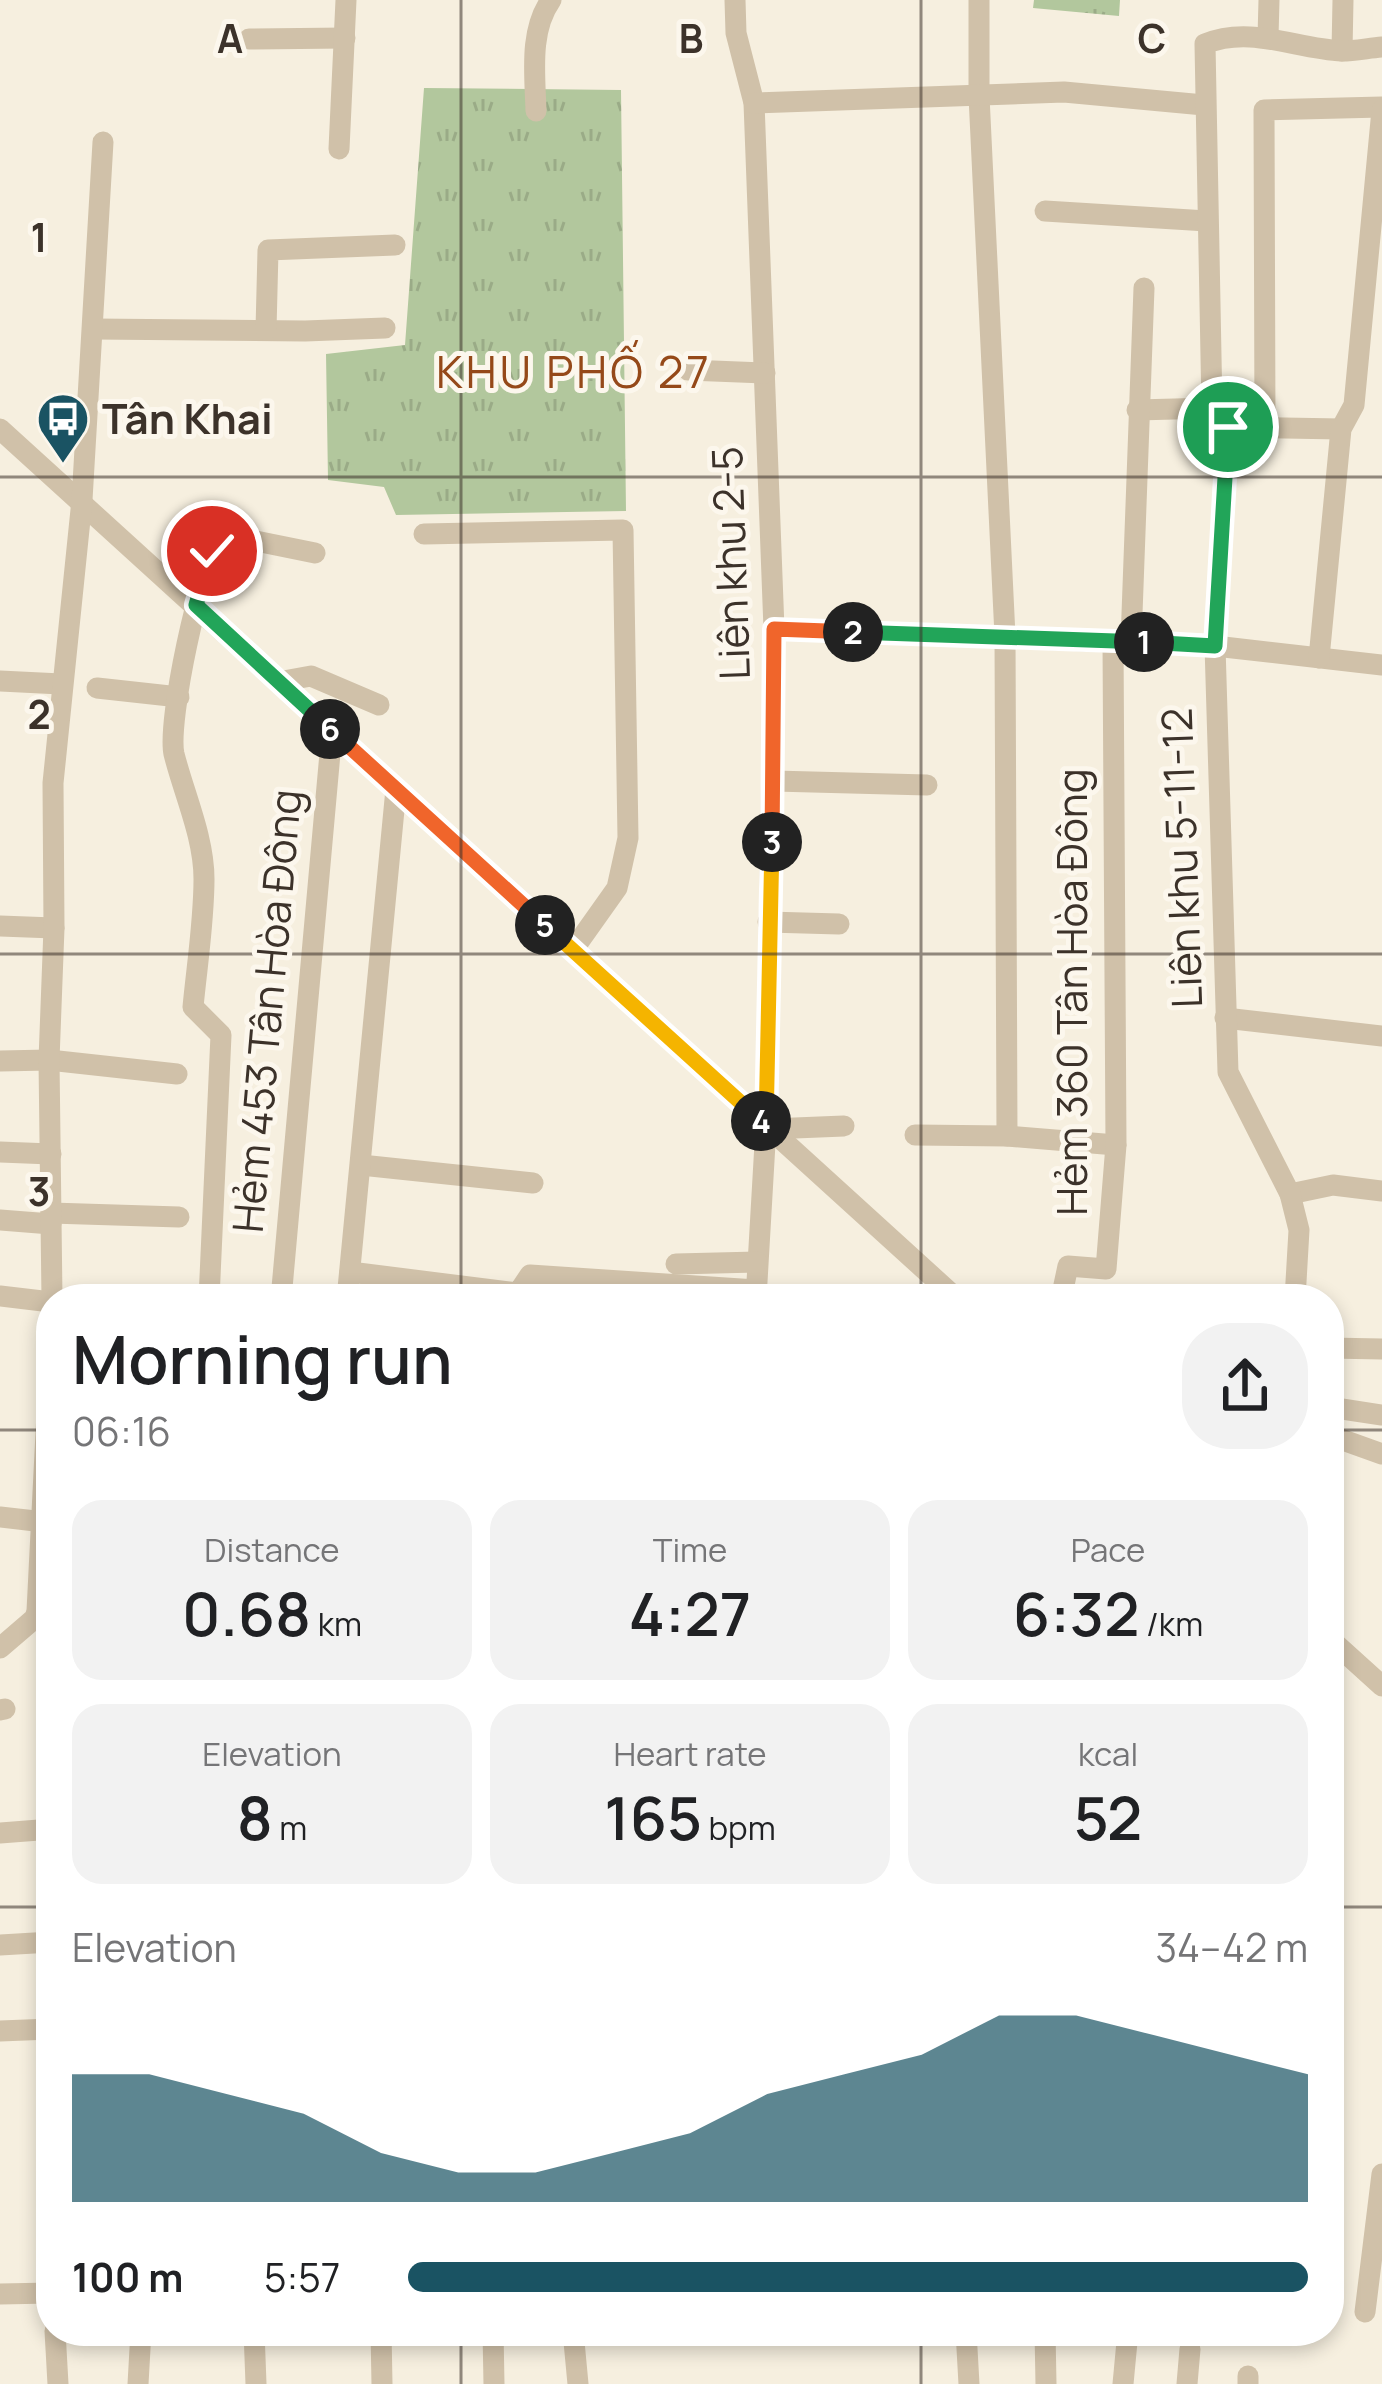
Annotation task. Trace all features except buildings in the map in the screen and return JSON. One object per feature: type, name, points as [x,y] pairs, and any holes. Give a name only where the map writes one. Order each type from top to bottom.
[{"type":"street","points":[[339,148],[346,0]]},
{"type":"street","points":[[536,111],[536,38],[551,0]]},
{"type":"street","name":"Liên khu 2-5","points":[[736,0],[736,34],[754,103],[774,629],[768,1128],[756,1284]]},
{"type":"street","points":[[979,0],[1004,636],[1007,1136]]},
{"type":"street","points":[[1268,38],[1269,0]]},
{"type":"street","points":[[1342,51],[1343,0]]},
{"type":"street","points":[[249,39],[344,38]]},
{"type":"street","points":[[1341,429],[1228,427],[1212,407],[1204,44],[1218,39],[1268,38],[1342,51],[1382,47]]},
{"type":"street","points":[[754,103],[1064,92],[1204,105]]},
{"type":"street","points":[[1265,428],[1264,110],[1382,109],[1354,405],[1341,429],[1318,658]]},
{"type":"street","points":[[52,1284],[53,783],[82,500],[103,142]]},
{"type":"street","points":[[1045,211],[1207,221]]},
{"type":"street","points":[[266,329],[268,250],[395,245]]},
{"type":"street","name":"Hẻm 360 Tân Hòa Đông","points":[[1064,1284],[1068,1266],[1106,1269],[1116,1145],[1122,642],[1144,288]]},
{"type":"street","points":[[94,329],[385,328]]},
{"type":"street","points":[[688,370],[765,373]]},
{"type":"street","points":[[1137,410],[1212,407]]},
{"type":"street","name":"Liên khu 5-11-12","points":[[1228,427],[1215,646],[1228,1072],[1290,1194],[1299,1230],[1296,1284]]},
{"type":"street","points":[[0,429],[940,1284]]},
{"type":"street","points":[[424,534],[622,530],[628,838],[616,889],[573,950]]},
{"type":"street","points":[[209,1284],[220,1035],[193,1007],[204,874],[173,750],[178,697],[196,605],[212,551],[220,540],[246,539],[315,553]]},
{"type":"street","points":[[774,629],[1215,646],[1382,665]]},
{"type":"street","points":[[278,682],[311,676],[379,704]]},
{"type":"street","points":[[0,681],[61,684]]},
{"type":"street","points":[[97,688],[178,697]]},
{"type":"street","name":"Hẻm 453 Tân Hòa Đông","points":[[281,1284],[332,731]]},
{"type":"street","points":[[774,781],[927,785]]},
{"type":"street","points":[[349,1284],[396,789]]},
{"type":"street","points":[[768,922],[838,924]]},
{"type":"street","points":[[0,926],[54,928]]},
{"type":"street","points":[[1225,1018],[1382,1036]]},
{"type":"street","points":[[0,1061],[49,1060],[177,1074]]},
{"type":"street","points":[[768,1128],[844,1126]]},
{"type":"street","points":[[915,1135],[1116,1145]]},
{"type":"street","points":[[0,1152],[52,1154]]},
{"type":"street","points":[[361,1165],[533,1183]]},
{"type":"street","points":[[1290,1194],[1333,1184],[1382,1191]]},
{"type":"street","points":[[0,1220],[179,1217]]},
{"type":"street","points":[[676,1264],[757,1262]]},
{"type":"street","points":[[350,1273],[442,1284]]},
{"type":"street","points":[[524,1284],[530,1275],[632,1284]]},
{"type":"street","points":[[0,1297],[36,1300]]},
{"type":"street","points":[[1344,1348],[1382,1348]]},
{"type":"street","points":[[1344,1409],[1382,1414]]},
{"type":"street","points":[[1344,1440],[1382,1454]]},
{"type":"street","points":[[0,1517],[36,1521]]},
{"type":"street","points":[[0,1648],[36,1616]]},
{"type":"street","points":[[1344,1652],[1382,1686]]},
{"type":"street","points":[[0,1833],[36,1830]]},
{"type":"street","points":[[0,1945],[36,1943]]},
{"type":"street","points":[[0,2031],[36,2030]]},
{"type":"street","points":[[1366,2312],[1382,2174]]},
{"type":"street","points":[[0,2294],[36,2294]]},
{"type":"street","points":[[56,2346],[58,2384]]},
{"type":"street","points":[[138,2384],[140,2346]]},
{"type":"street","points":[[255,2346],[256,2384]]},
{"type":"street","points":[[381,2346],[382,2384]]},
{"type":"street","points":[[493,2346],[494,2384]]},
{"type":"street","points":[[574,2346],[578,2384]]},
{"type":"street","points":[[967,2346],[969,2384]]},
{"type":"street","points":[[1045,2346],[1046,2384]]},
{"type":"street","points":[[1124,2384],[1127,2346]]},
{"type":"street","points":[[1187,2384],[1190,2349]]},
{"type":"green space","points":[[1034,0],[1120,0],[1119,16],[1033,8]]},
{"type":"green space","points":[[424,88],[621,90],[626,511],[396,515],[384,487],[328,480],[326,354],[405,345]]},
{"type":"place","name":"Tân Khai","points":[[63,465]]},
{"type":"district","name":"KHU PHỐ 27","points":[[574,372]]},
{"type":"route","points":[[212,551],[196,605],[766,1126],[774,629],[1215,646],[1228,427]]}]
